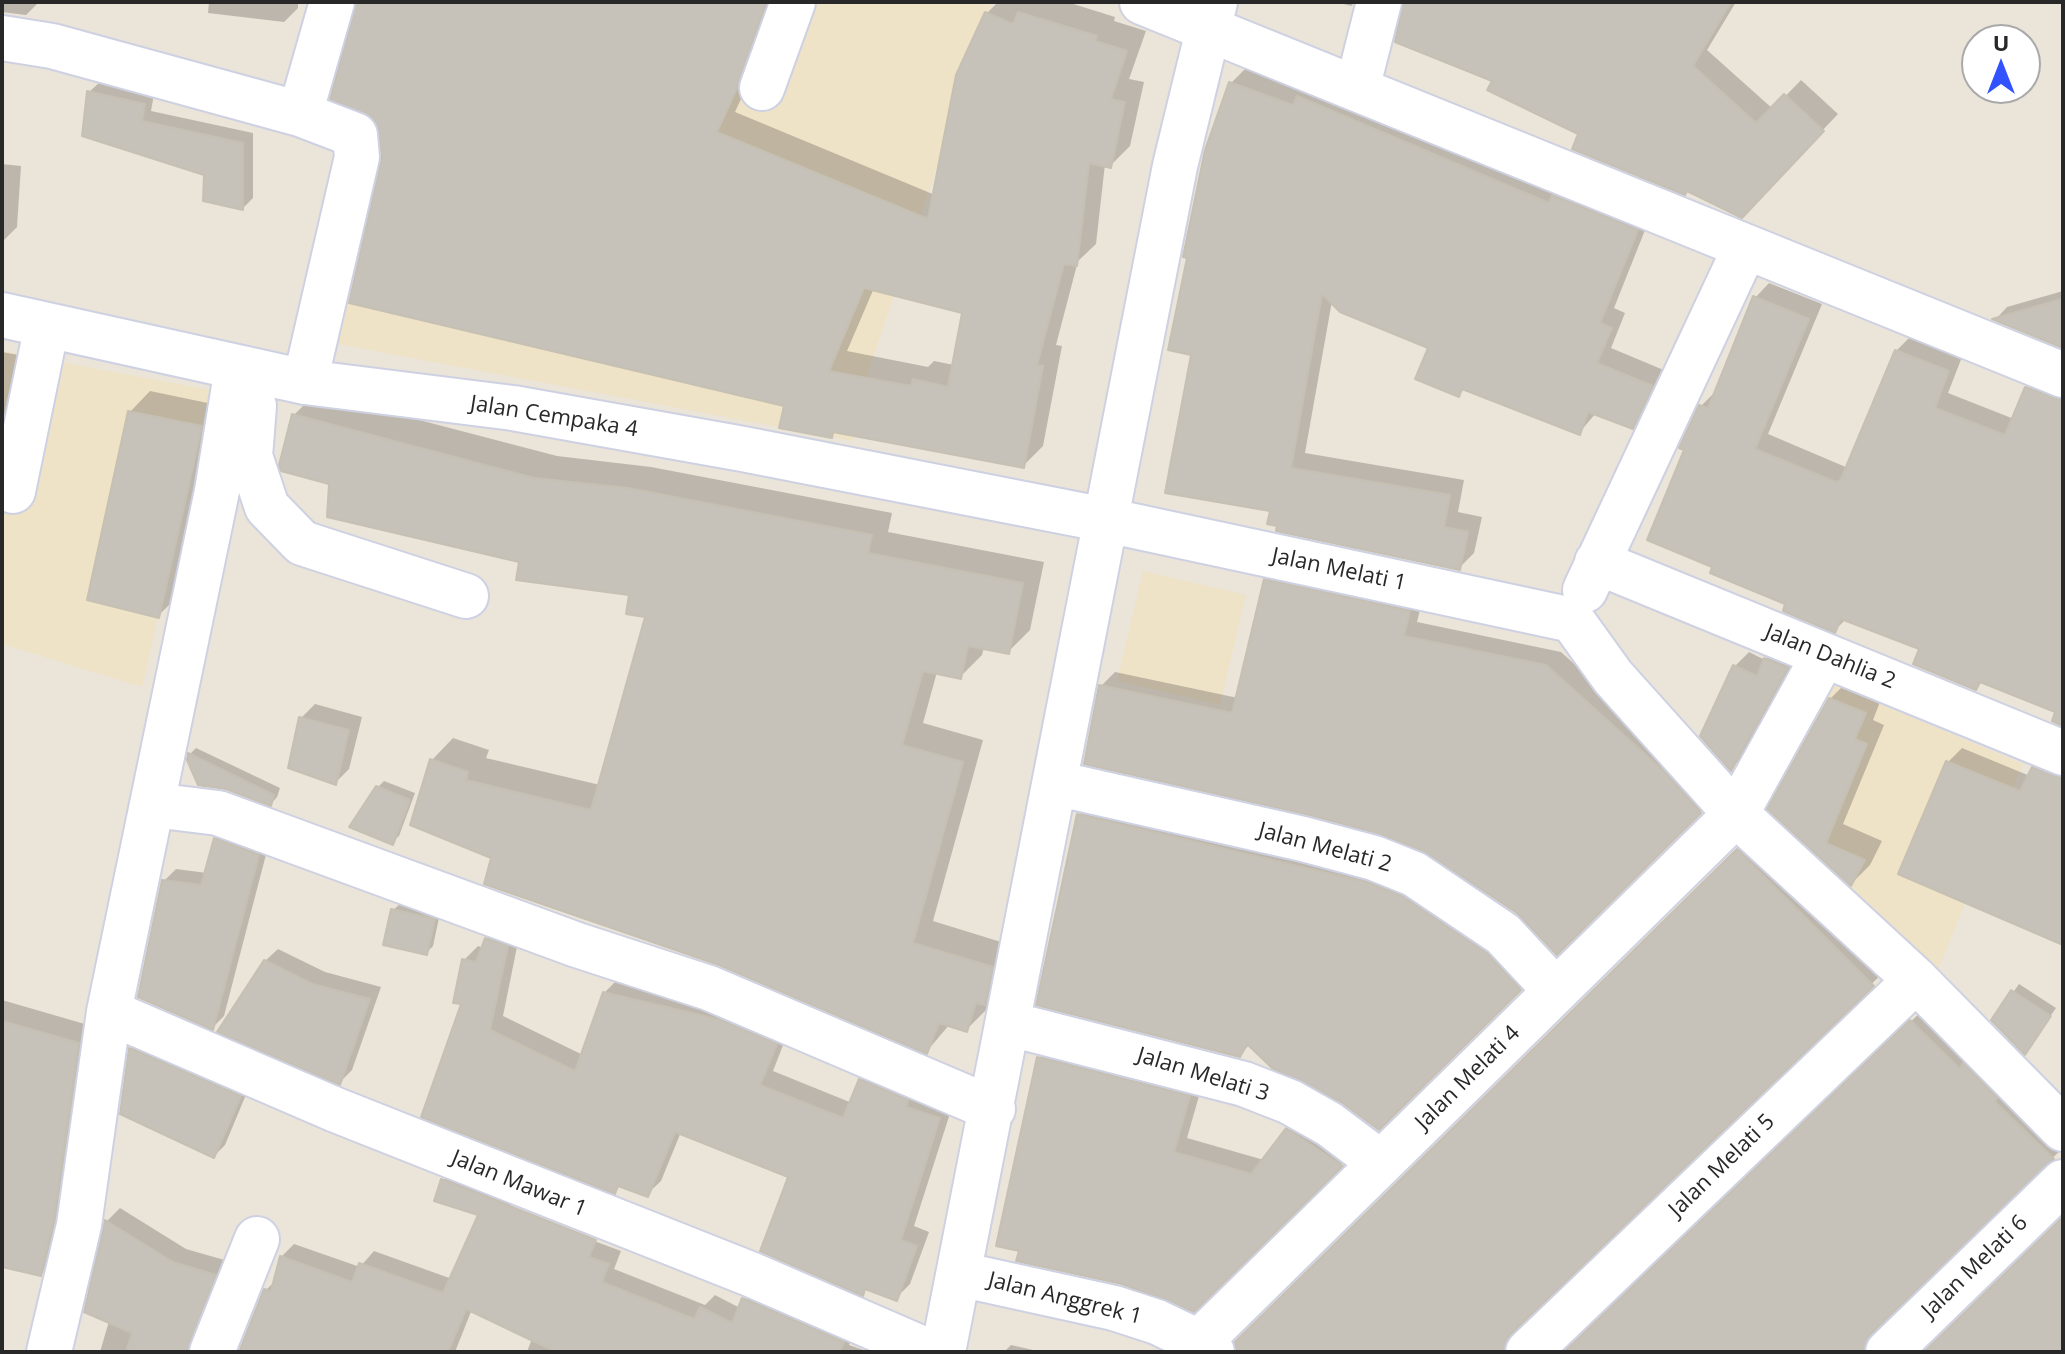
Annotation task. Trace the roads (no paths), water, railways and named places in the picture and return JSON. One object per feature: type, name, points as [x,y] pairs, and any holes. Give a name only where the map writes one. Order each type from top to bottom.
[{"type":"street","points":[[300,114],[332,2]]},
{"type":"street","points":[[762,88],[793,2]]},
{"type":"street","points":[[1142,2],[1212,16],[1357,89],[2063,375]]},
{"type":"street","points":[[1357,89],[1379,2]]},
{"type":"street","points":[[943,1352],[1010,1024],[1175,166],[1212,16]]},
{"type":"street","points":[[2,38],[52,46],[300,114],[348,131],[355,135],[357,143],[270,375],[217,491],[109,1012],[79,1225],[49,1352]]},
{"type":"street","points":[[1745,248],[1572,620],[1613,677],[1736,814],[1916,980],[2063,1129]]},
{"type":"street","name":"Jalan Cempaka 4","points":[[2,315],[270,375],[513,408],[1106,520]]},
{"type":"street","points":[[13,491],[47,325]]},
{"type":"street","points":[[270,375],[253,408],[250,456],[267,507],[302,543],[466,596]]},
{"type":"street","name":"Jalan Melati 1","points":[[1106,520],[1572,620]]},
{"type":"street","name":"Jalan Dahlia 2","points":[[1597,562],[2063,753]]},
{"type":"street","name":"Jalan Melati 4","points":[[1203,1349],[1381,1163],[1736,814],[1824,655]]},
{"type":"street","name":"Jalan Melati 2","points":[[1055,783],[1303,839],[1374,858],[1414,874],[1503,934],[1556,991]]},
{"type":"street","points":[[153,805],[218,813],[577,945],[709,988],[993,1109]]},
{"type":"street","name":"Jalan Melati 5","points":[[1528,1352],[1916,980]]},
{"type":"street","name":"Jalan Mawar 1","points":[[109,1012],[336,1110],[750,1274],[930,1352]]},
{"type":"street","name":"Jalan Melati 3","points":[[1010,1024],[1244,1084],[1290,1102],[1329,1124],[1381,1163]]},
{"type":"street","name":"Jalan Melati 6","points":[[1888,1352],[2063,1182]]},
{"type":"street","points":[[212,1352],[257,1239]]},
{"type":"street","name":"Jalan Anggrek 1","points":[[959,1274],[1114,1308],[1203,1349]]}]
